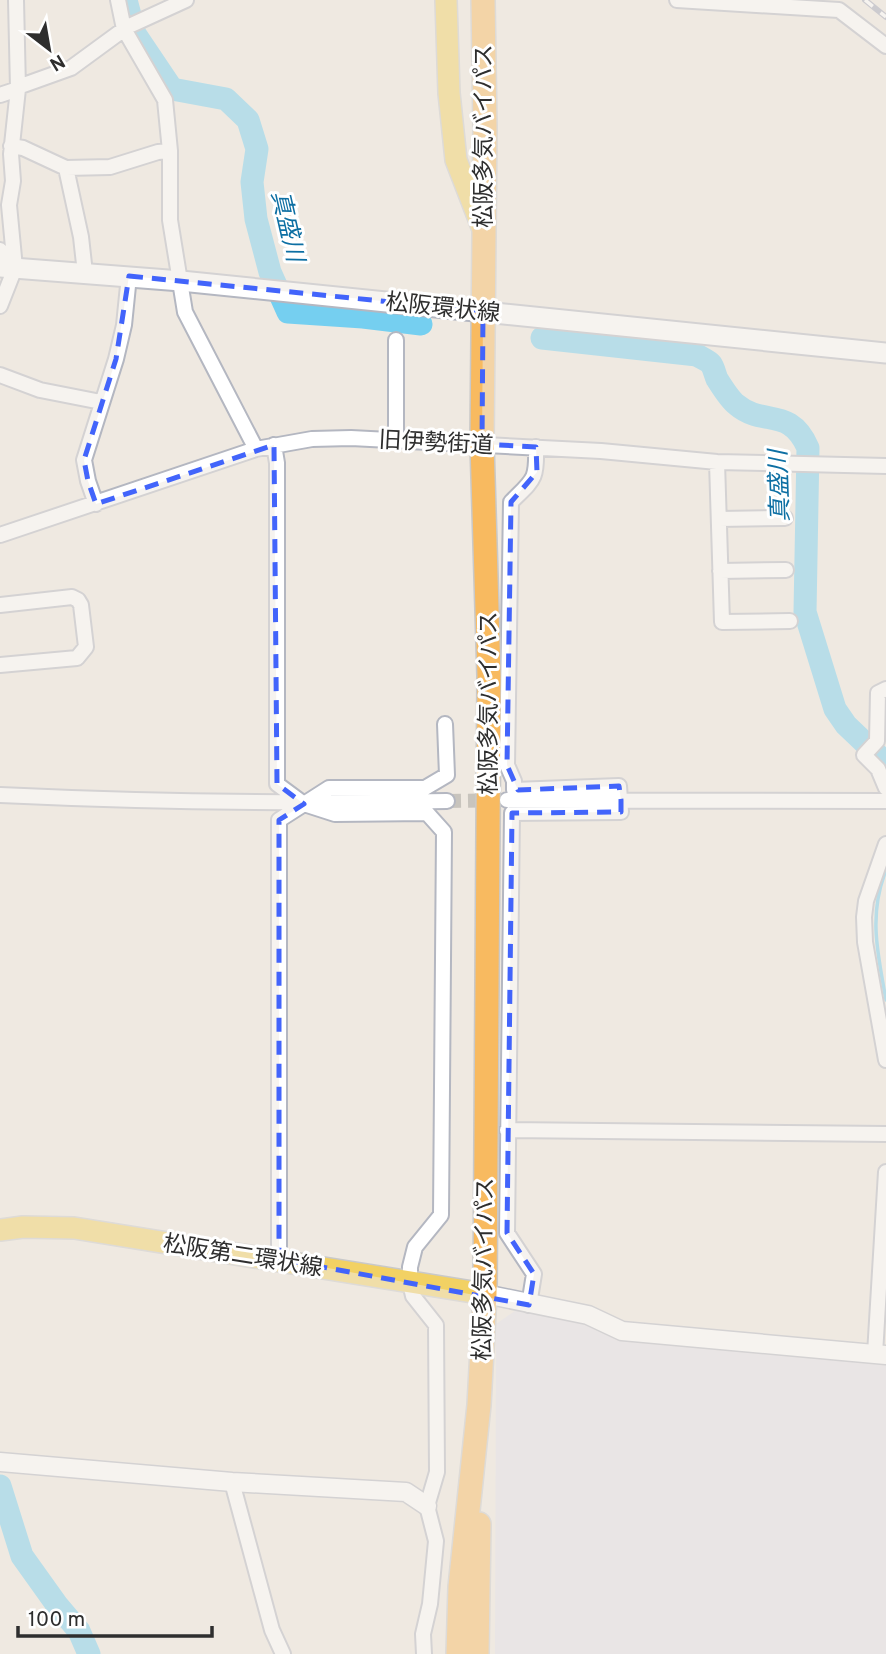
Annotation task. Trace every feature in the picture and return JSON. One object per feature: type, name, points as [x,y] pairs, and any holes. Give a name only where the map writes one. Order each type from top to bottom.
[{"type":"highway","name":"松阪多気バイパス","points":[[477,1654],[479,1405],[485,1294],[489,676],[482,444],[485,128],[483,0]]},
{"type":"highway","name":"松阪多気バイパス","points":[[458,1654],[460,1587],[479,1405]]},
{"type":"main road","points":[[446,0],[449,93],[456,160],[482,227]]},
{"type":"main road","name":"松阪環状線","points":[[8,267],[239,286],[886,353]]},
{"type":"main road","name":"松阪第二環状線","points":[[0,1230],[23,1227],[74,1228],[485,1294]]},
{"type":"street","points":[[0,306],[8,267],[9,205],[13,181],[11,146],[18,88],[16,0]]},
{"type":"street","points":[[118,0],[125,28],[165,100],[170,151],[170,220],[185,312],[256,449]]},
{"type":"street","points":[[0,95],[71,68],[125,28],[186,0]]},
{"type":"street","points":[[677,0],[839,10],[886,46]]},
{"type":"street","points":[[11,146],[23,148],[66,168],[110,167],[158,152],[170,151]]},
{"type":"street","points":[[66,168],[81,237],[85,273]]},
{"type":"street","points":[[0,250],[8,267]]},
{"type":"street","points":[[96,504],[84,460],[113,371],[122,333],[130,276]]},
{"type":"street","points":[[396,440],[397,340]]},
{"type":"street","points":[[0,375],[40,390],[101,402]]},
{"type":"street","name":"旧伊勢街道","points":[[0,535],[256,449],[312,439],[482,444],[717,461],[886,466]]},
{"type":"street","points":[[274,445],[277,477],[277,784],[304,804],[335,814],[426,813],[444,832],[441,1215],[415,1247],[410,1267],[413,1296],[436,1325],[437,1472],[427,1506],[436,1541],[430,1604],[423,1634],[424,1654]]},
{"type":"street","points":[[530,1305],[534,1275],[507,1233],[512,813],[621,812],[619,786],[514,790],[514,781],[507,765],[511,502],[533,480],[537,472],[536,447]]},
{"type":"street","points":[[717,461],[722,622],[790,621]]},
{"type":"street","points":[[719,519],[785,519]]},
{"type":"street","points":[[720,571],[786,570]]},
{"type":"street","points":[[0,605],[72,597],[81,605],[86,646],[77,659],[0,665]]},
{"type":"street","points":[[886,689],[878,693],[877,741],[864,755],[878,769],[886,788]]},
{"type":"street","points":[[279,1259],[279,820],[329,788],[425,788],[447,775],[445,724]]},
{"type":"street","points":[[0,795],[304,804],[447,801]]},
{"type":"street","points":[[507,800],[886,801]]},
{"type":"street","points":[[886,844],[866,901],[864,917],[865,942],[886,1059]]},
{"type":"street","points":[[507,1130],[886,1134]]},
{"type":"street","points":[[485,1294],[588,1315],[622,1331],[880,1355],[886,1172]]},
{"type":"street","points":[[0,1462],[232,1482],[406,1492],[427,1506]]},
{"type":"street","points":[[232,1482],[272,1630],[283,1654]]},
{"type":"highlighted area","points":[[129,276],[483,311],[482,444],[536,447],[537,472],[511,502],[507,765],[518,790],[619,786],[621,812],[512,813],[507,1233],[534,1274],[529,1305],[279,1259],[279,820],[304,804],[277,784],[274,445],[96,504],[88,481],[84,460],[116,359]]},
{"type":"shaded area","points":[[519,1308],[886,1364],[886,1654],[495,1654],[496,1324]]},
{"type":"waterway","name":"真盛川","points":[[126,0],[135,34],[172,89],[226,99],[248,120],[257,149],[252,182],[256,219],[270,272],[288,312],[421,324]]},
{"type":"waterway","name":"真盛川","points":[[542,338],[697,355],[711,364],[717,379],[737,405],[757,415],[784,422],[801,435],[808,448],[805,612],[835,709],[846,725],[886,763]]},
{"type":"waterway","points":[[886,870],[877,903],[876,919],[886,1000]]},
{"type":"waterway","points":[[0,1486],[22,1556],[79,1631],[89,1654]]},
{"type":"tunnel","points":[[447,801],[507,800]]},
{"type":"railway","points":[[865,0],[886,17]]}]
